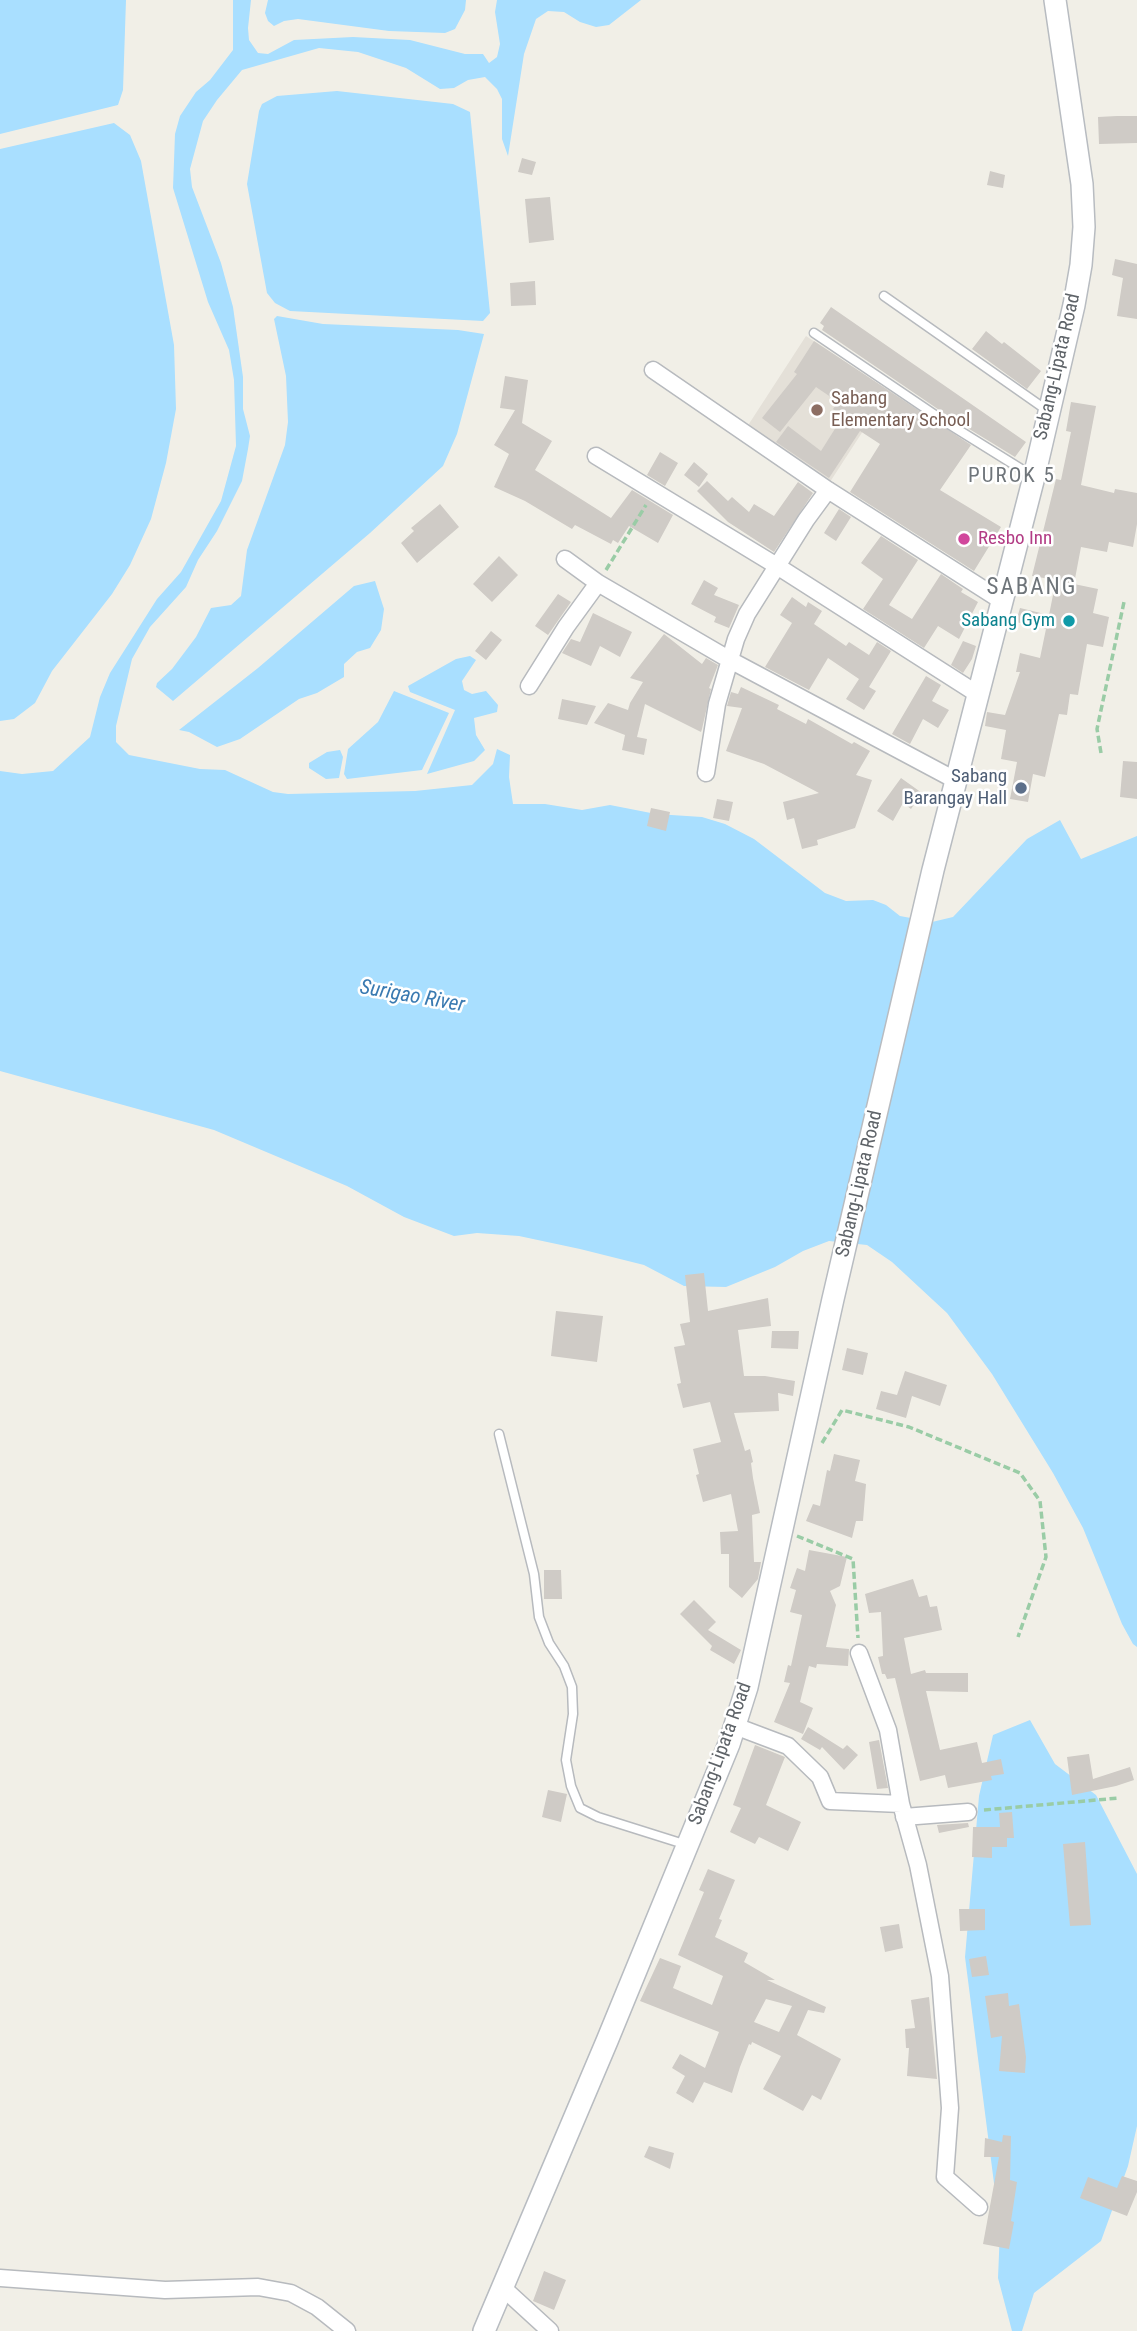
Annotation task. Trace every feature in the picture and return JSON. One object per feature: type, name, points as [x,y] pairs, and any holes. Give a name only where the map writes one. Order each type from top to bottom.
[{"type":"main road","name":"Sabang-Lipata Road","points":[[484,2331],[687,1845],[747,1687],[833,1299],[933,870],[1034,477],[1081,265],[1084,227],[1082,184],[1055,0]]},
{"type":"street","points":[[653,370],[828,489],[1002,601]]},
{"type":"street","points":[[596,456],[777,566],[979,695]]},
{"type":"street","points":[[706,773],[718,704],[747,614],[828,489]]},
{"type":"street","points":[[565,559],[598,583],[730,660],[957,781]]},
{"type":"street","points":[[530,686],[566,627],[598,583]]},
{"type":"street","points":[[859,1653],[888,1730],[902,1811],[918,1865],[940,1976],[950,2108],[945,2177],[979,2207]]},
{"type":"street","points":[[734,1727],[788,1746],[820,1777],[830,1801],[902,1811],[972,1811]]},
{"type":"street","points":[[0,2278],[165,2290],[258,2287],[291,2293],[317,2307],[347,2331]]},
{"type":"street","points":[[502,2287],[550,2331]]},
{"type":"lane","points":[[884,296],[1049,411]]},
{"type":"lane","points":[[814,333],[944,421],[1034,477]]},
{"type":"lane","points":[[499,1434],[534,1574],[539,1617],[572,1687],[573,1714],[566,1760],[570,1786],[580,1808],[598,1818],[687,1845]]},
{"type":"path","points":[[598,583],[655,491]]},
{"type":"path","points":[[1101,753],[1097,729],[1124,602]]},
{"type":"path","points":[[821,1443],[842,1410],[909,1427],[1020,1474],[1041,1501],[1046,1557],[1018,1637]]},
{"type":"path","points":[[782,1530],[853,1559],[859,1653]]},
{"type":"path","points":[[972,1811],[1119,1798]]},
{"type":"shaded area","name":"Sabang Elementary School","points":[[806,336],[889,391],[828,485],[745,430]]},
{"type":"water","points":[[0,0],[126,0],[123,90],[118,105],[0,134]]},
{"type":"water","name":"Surigao River","points":[[233,0],[251,0],[249,40],[258,53],[268,54],[294,40],[353,37],[410,40],[465,54],[483,54],[489,63],[497,57],[500,44],[495,12],[497,0],[641,0],[609,25],[596,27],[580,22],[564,12],[548,11],[536,19],[524,54],[508,156],[502,139],[502,99],[497,89],[485,77],[468,80],[454,88],[440,89],[406,68],[358,52],[319,48],[242,70],[217,100],[203,121],[190,169],[192,187],[221,263],[233,307],[243,377],[243,409],[250,436],[248,449],[242,481],[217,531],[198,560],[186,587],[150,627],[132,659],[116,726],[116,742],[129,755],[200,769],[225,770],[273,792],[288,794],[415,791],[472,785],[493,764],[497,749],[510,755],[509,777],[513,804],[545,804],[582,810],[610,805],[656,814],[702,817],[725,824],[754,839],[825,893],[846,901],[873,900],[886,905],[900,916],[932,922],[953,917],[1027,839],[1060,820],[1081,859],[1137,836],[1137,1647],[1122,1624],[1083,1528],[1053,1473],[992,1374],[947,1313],[892,1262],[867,1245],[829,1241],[726,1287],[684,1286],[644,1265],[580,1249],[519,1236],[477,1233],[454,1236],[404,1217],[347,1186],[214,1130],[0,1071],[0,771],[22,774],[53,771],[90,737],[100,697],[110,673],[157,599],[181,572],[221,501],[236,446],[234,380],[229,350],[208,302],[173,188],[175,134],[180,116],[196,92],[210,80],[233,50]]},
{"type":"water","points":[[268,0],[466,0],[465,10],[455,29],[445,33],[389,31],[298,19],[274,26],[265,13]]},
{"type":"water","points":[[337,91],[453,104],[470,112],[490,313],[483,321],[290,311],[275,303],[267,293],[247,184],[259,111],[262,104],[277,96]]},
{"type":"water","points":[[114,123],[130,135],[141,161],[174,345],[176,409],[166,463],[151,519],[130,565],[112,594],[52,671],[35,703],[14,719],[0,721],[0,149]]},
{"type":"water","points":[[277,316],[323,324],[458,330],[484,334],[457,434],[443,466],[370,533],[173,701],[156,687],[157,683],[172,669],[196,637],[211,608],[231,605],[241,596],[247,550],[285,445],[288,422],[286,376],[274,319]]},
{"type":"water","points":[[375,581],[384,609],[381,630],[370,648],[357,652],[344,664],[344,677],[317,693],[299,699],[240,739],[217,747],[189,732],[179,730],[258,668],[354,586]]},
{"type":"water","points":[[470,656],[476,660],[462,681],[464,690],[472,694],[486,691],[498,705],[497,712],[474,718],[476,735],[485,750],[474,761],[427,774],[455,710],[410,692],[408,686],[456,659]]},
{"type":"water","points":[[394,691],[449,713],[422,770],[347,779],[344,774],[348,749],[378,722]]},
{"type":"water","points":[[340,750],[343,757],[339,778],[326,779],[309,768],[309,763],[327,752]]},
{"type":"water","points":[[1030,1720],[1055,1764],[1096,1795],[1137,1874],[1137,2126],[1128,2166],[1101,2241],[1034,2293],[1022,2331],[1012,2331],[998,2278],[1000,2230],[965,1957],[979,1796],[993,1735]]},
{"type":"building","points":[[1137,116],[1137,143],[1099,144],[1098,117]]},
{"type":"building","points":[[522,158],[536,162],[532,175],[518,172]]},
{"type":"building","points":[[990,171],[1005,175],[1003,188],[987,185]]},
{"type":"building","points":[[550,197],[554,240],[529,243],[525,199]]},
{"type":"building","points":[[1115,259],[1137,264],[1137,319],[1117,316],[1123,278],[1112,275]]},
{"type":"building","points":[[535,281],[536,305],[511,306],[510,283]]},
{"type":"building","points":[[831,307],[1026,442],[1015,457],[948,416],[822,330],[824,326],[820,323]]},
{"type":"building","points":[[986,331],[1041,371],[1027,389],[972,349]]},
{"type":"building","points":[[814,341],[971,445],[940,490],[1001,527],[974,571],[850,492],[880,444],[860,431],[829,478],[776,442],[788,426],[821,451],[843,416],[833,409],[838,402],[816,387],[780,432],[762,418],[797,374],[794,372]]},
{"type":"building","points":[[505,376],[528,380],[522,423],[552,441],[535,470],[611,518],[632,490],[673,515],[658,543],[629,526],[618,543],[613,540],[611,544],[575,525],[572,529],[525,501],[494,487],[509,454],[494,445],[515,410],[500,408]]},
{"type":"building","points":[[1071,402],[1096,406],[1081,485],[1114,493],[1115,489],[1137,493],[1137,524],[1133,547],[1109,542],[1107,552],[1081,547],[1074,584],[1098,589],[1093,613],[1109,617],[1103,647],[1087,644],[1078,695],[1070,694],[1067,715],[1059,714],[1045,777],[1033,774],[1028,802],[1010,799],[1017,762],[1001,759],[1006,730],[985,726],[987,712],[1005,715],[1020,672],[1016,672],[1020,653],[1040,658],[1046,629],[1016,622],[1020,608],[1049,615],[1056,580],[1032,576],[1056,479],[1061,480],[1071,432],[1066,431]]},
{"type":"building","points":[[660,452],[678,463],[665,486],[647,475]]},
{"type":"building","points":[[694,462],[708,474],[699,487],[684,475]]},
{"type":"building","points":[[707,481],[728,501],[732,497],[749,512],[754,504],[774,516],[798,482],[813,493],[774,552],[728,522],[697,491]]},
{"type":"building","points":[[440,504],[459,527],[417,563],[401,543],[414,531],[411,528]]},
{"type":"building","points":[[839,509],[851,517],[836,541],[824,533]]},
{"type":"building","points":[[881,536],[918,560],[889,605],[912,619],[941,574],[963,589],[961,592],[978,602],[959,639],[938,626],[924,648],[863,609],[883,579],[861,563]]},
{"type":"building","points":[[499,556],[518,575],[492,602],[473,584]]},
{"type":"building","points":[[704,580],[718,588],[714,595],[739,605],[729,628],[714,622],[716,617],[691,604]]},
{"type":"building","points":[[558,594],[571,602],[548,635],[535,626]]},
{"type":"building","points":[[792,597],[806,607],[808,602],[822,611],[814,624],[846,646],[849,642],[869,655],[877,642],[891,651],[869,687],[876,691],[864,710],[846,699],[859,679],[828,658],[809,690],[765,667],[792,623],[780,615]]},
{"type":"building","points":[[593,613],[632,632],[620,657],[600,646],[591,666],[562,653],[571,639],[580,642]]},
{"type":"building","points":[[491,631],[502,640],[486,660],[475,651]]},
{"type":"building","points":[[664,634],[702,664],[706,658],[718,665],[709,688],[711,689],[701,732],[645,704],[637,737],[647,739],[644,755],[622,750],[625,735],[594,723],[608,703],[628,710],[643,682],[630,678]]},
{"type":"building","points":[[963,641],[976,646],[963,673],[951,665]]},
{"type":"building","points":[[926,676],[941,685],[932,701],[949,710],[938,728],[923,719],[910,744],[892,734]]},
{"type":"building","points":[[741,687],[779,705],[777,709],[806,724],[808,719],[870,751],[856,775],[872,780],[855,828],[817,840],[818,845],[802,849],[794,818],[787,820],[783,802],[819,793],[764,764],[726,751],[742,708],[727,706],[731,692],[738,694]]},
{"type":"building","points":[[562,699],[596,706],[587,725],[558,719]]},
{"type":"building","points":[[1123,761],[1137,762],[1137,799],[1120,797]]},
{"type":"building","points":[[901,778],[922,793],[911,809],[903,803],[893,821],[877,811]]},
{"type":"building","points":[[717,799],[733,802],[729,821],[713,818]]},
{"type":"building","points":[[651,808],[670,812],[666,831],[647,826]]},
{"type":"building","points":[[704,1273],[708,1311],[768,1298],[771,1326],[738,1330],[744,1376],[795,1381],[793,1396],[778,1393],[779,1411],[734,1413],[745,1451],[750,1449],[760,1513],[752,1515],[754,1562],[761,1562],[758,1579],[742,1598],[729,1587],[729,1554],[721,1554],[720,1532],[738,1531],[731,1494],[703,1502],[696,1475],[699,1474],[693,1449],[721,1442],[710,1402],[683,1408],[677,1384],[681,1383],[674,1347],[685,1345],[680,1324],[690,1322],[685,1275]]},
{"type":"building","points":[[556,1311],[603,1316],[597,1362],[551,1356]]},
{"type":"building","points":[[772,1331],[799,1331],[798,1349],[771,1348]]},
{"type":"building","points":[[847,1348],[868,1353],[863,1375],[842,1370]]},
{"type":"building","points":[[905,1371],[947,1385],[940,1406],[912,1396],[906,1418],[876,1409],[881,1391],[897,1395]]},
{"type":"building","points":[[834,1454],[860,1460],[855,1481],[866,1484],[863,1521],[856,1521],[852,1538],[806,1521],[813,1504],[820,1506],[827,1470],[830,1471]]},
{"type":"building","points":[[809,1550],[847,1557],[840,1586],[830,1591],[836,1605],[826,1647],[849,1649],[848,1666],[809,1666],[800,1702],[813,1708],[803,1734],[774,1722],[790,1683],[784,1682],[788,1665],[791,1666],[802,1615],[790,1612],[796,1590],[790,1588],[797,1568],[805,1571]]},
{"type":"building","points":[[544,1570],[561,1570],[562,1599],[544,1599]]},
{"type":"building","points":[[913,1579],[919,1597],[927,1595],[930,1607],[937,1606],[942,1630],[904,1638],[911,1674],[925,1670],[926,1673],[968,1673],[968,1692],[926,1691],[940,1750],[977,1742],[982,1763],[1001,1759],[1004,1774],[991,1776],[992,1780],[948,1788],[945,1775],[920,1781],[895,1678],[887,1679],[885,1674],[882,1674],[878,1657],[883,1656],[881,1612],[869,1613],[865,1594]]},
{"type":"building","points":[[694,1600],[716,1622],[708,1630],[741,1650],[734,1664],[710,1650],[712,1646],[680,1614]]},
{"type":"building","points":[[808,1727],[843,1749],[847,1745],[858,1755],[844,1770],[822,1747],[820,1750],[801,1739]]},
{"type":"building","points":[[879,1740],[888,1788],[877,1789],[869,1742]]},
{"type":"building","points":[[755,1745],[785,1757],[766,1805],[801,1822],[788,1851],[759,1837],[755,1844],[730,1832],[741,1808],[733,1805]]},
{"type":"building","points":[[1089,1754],[1093,1779],[1130,1767],[1134,1780],[1072,1795],[1067,1757]]},
{"type":"building","points":[[548,1790],[567,1794],[561,1822],[542,1817]]},
{"type":"building","points":[[1012,1812],[1014,1838],[1007,1838],[1007,1847],[992,1847],[992,1858],[972,1857],[973,1827],[1000,1827],[999,1813]]},
{"type":"building","points":[[968,1823],[969,1827],[939,1833],[937,1825]]},
{"type":"building","points":[[1085,1842],[1091,1925],[1070,1926],[1063,1844]]},
{"type":"building","points":[[708,1869],[735,1880],[719,1919],[722,1920],[715,1937],[748,1953],[744,1962],[775,1980],[767,1980],[826,2007],[824,2013],[808,2010],[797,2035],[841,2059],[821,2100],[812,2095],[803,2111],[763,2089],[781,2056],[752,2042],[732,2093],[704,2082],[693,2103],[676,2093],[685,2076],[672,2068],[680,2054],[705,2068],[719,2032],[640,2001],[660,1958],[681,1966],[673,1988],[712,2005],[723,1976],[678,1955],[704,1892],[699,1890]],"holes":[[[766,1999],[792,2006],[779,2032],[754,2022]]]},
{"type":"building","points":[[959,1909],[985,1909],[985,1930],[960,1931]]},
{"type":"building","points":[[899,1924],[903,1948],[885,1952],[880,1927]]},
{"type":"building","points":[[986,1956],[989,1975],[972,1977],[969,1959]]},
{"type":"building","points":[[1008,1993],[1009,2006],[1019,2004],[1026,2057],[1025,2073],[999,2071],[1002,2036],[991,2038],[985,1996]]},
{"type":"building","points":[[929,1997],[937,2079],[907,2076],[909,2048],[906,2048],[905,2029],[915,2028],[911,2000]]},
{"type":"building","points":[[1003,2135],[1011,2136],[1010,2180],[1017,2182],[1009,2249],[983,2244],[999,2157],[984,2157],[985,2138],[1002,2142]]},
{"type":"building","points":[[649,2146],[674,2153],[670,2169],[644,2157]]},
{"type":"building","points":[[1122,2176],[1137,2181],[1137,2192],[1127,2216],[1080,2198],[1088,2177],[1117,2188]]},
{"type":"building","points":[[544,2271],[566,2280],[554,2310],[533,2301]]},
{"type":"place","name":"Sabang Elementary School","points":[[817,410]]},
{"type":"place","name":"Resbo Inn","points":[[964,539]]},
{"type":"place","name":"Sabang Gym","points":[[1069,621]]},
{"type":"place","name":"Sabang Barangay Hall","points":[[1021,788]]},
{"type":"district","name":"PUROK 5","points":[[1012,477]]},
{"type":"district","name":"SABANG","points":[[1032,588]]}]
